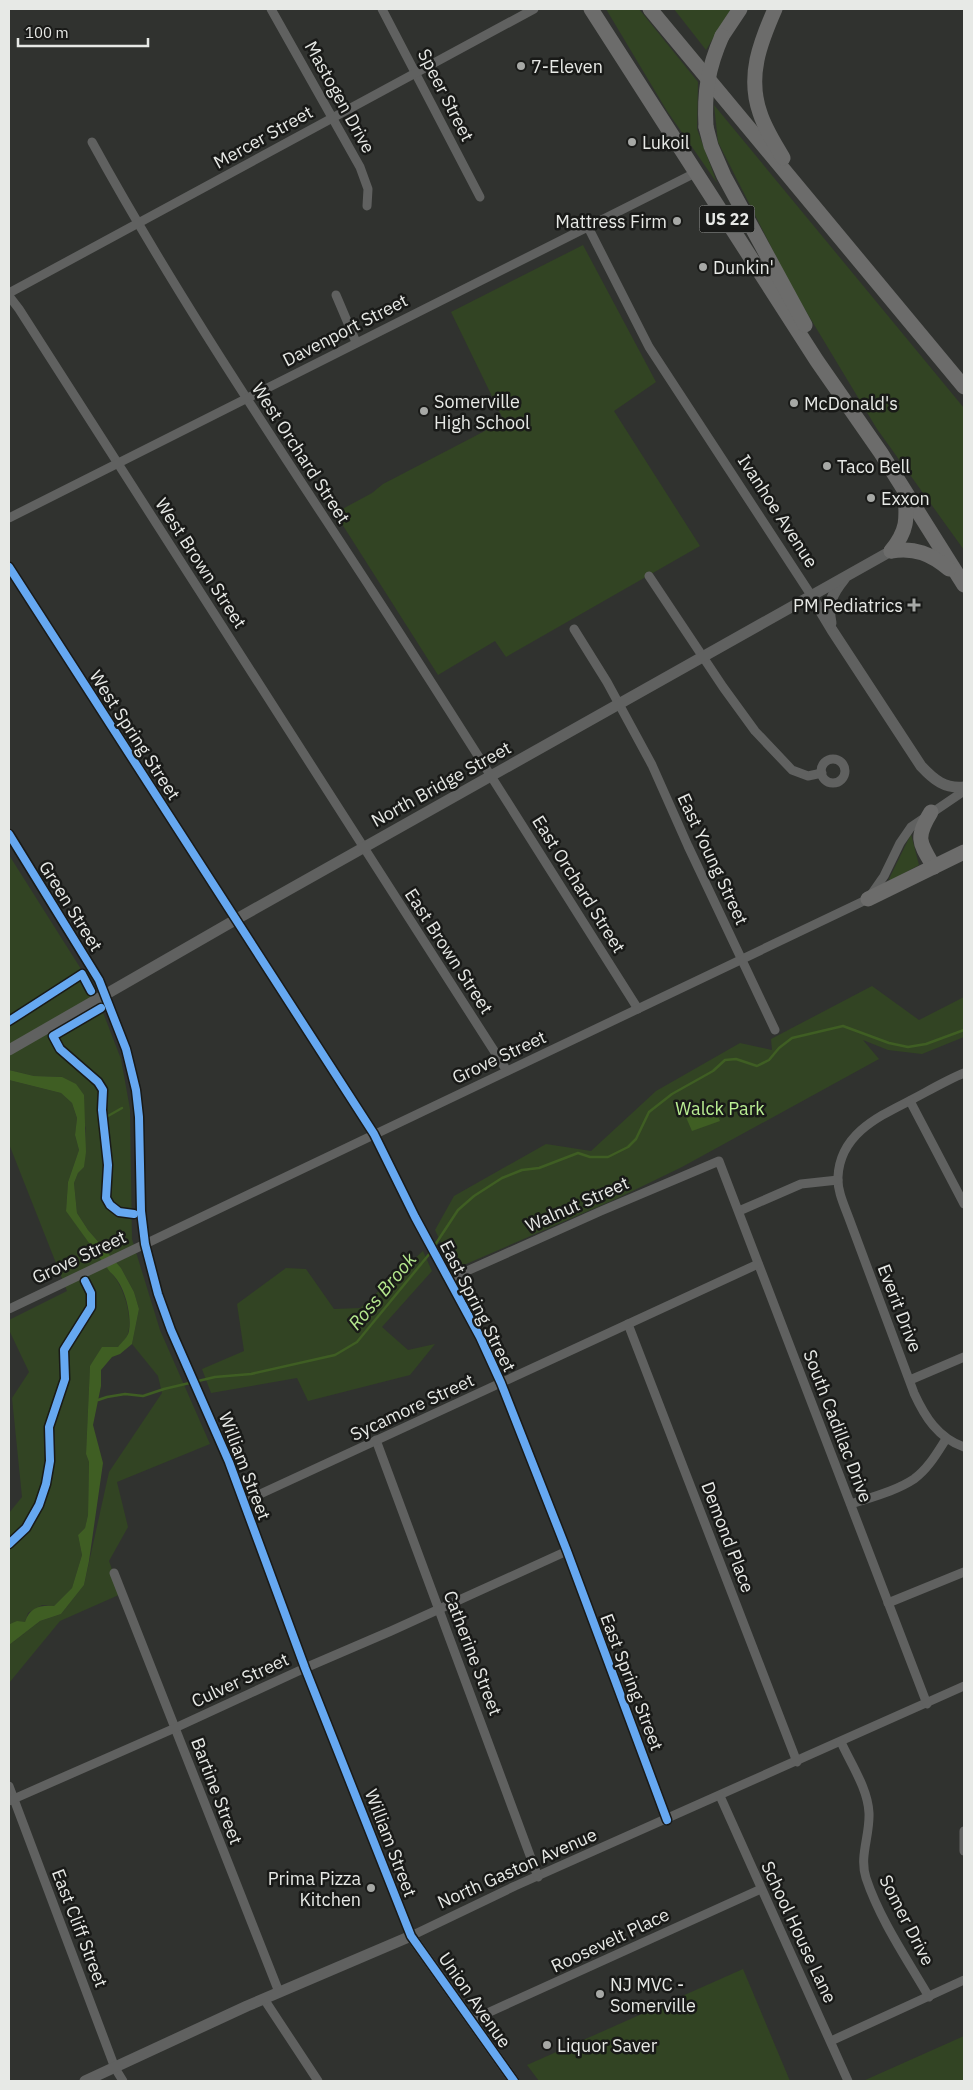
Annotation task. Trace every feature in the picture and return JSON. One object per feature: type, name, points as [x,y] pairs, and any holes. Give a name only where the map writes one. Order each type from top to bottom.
[{"type":"highway","name":"US 22","points":[[591,9],[962,581]]},
{"type":"highway","points":[[650,9],[964,387]]},
{"type":"highway","points":[[740,9],[722,36],[711,65],[705,92],[706,127],[710,146],[724,176],[864,428]]},
{"type":"highway","points":[[775,9],[760,43],[757,55],[754,68],[755,93],[760,114],[804,194]]},
{"type":"highway","points":[[891,551],[904,532],[906,516],[905,492]]},
{"type":"highway","points":[[891,551],[921,551],[937,559],[962,581]]},
{"type":"highway","points":[[931,812],[920,830],[919,836],[923,848],[934,867]]},
{"type":"highway","points":[[868,899],[964,852]]},
{"type":"street","name":"Mastogen Drive","points":[[271,9],[365,178],[368,189],[367,206]]},
{"type":"street","name":"Speer Street","points":[[382,9],[480,197]]},
{"type":"street","name":"Mercer Street","points":[[9,295],[534,9]]},
{"type":"street","name":"West Orchard Street","points":[[92,142],[137,224],[245,398],[492,776]]},
{"type":"street","name":"Davenport Street","points":[[9,518],[697,172]]},
{"type":"street","name":"Ivanhoe Avenue","points":[[588,227],[649,347],[921,766],[933,779],[944,786],[964,789]]},
{"type":"street","name":"West Brown Street","points":[[9,295],[364,847]]},
{"type":"street","points":[[336,295],[356,342]]},
{"type":"street","name":"North Bridge Street","points":[[10,1049],[364,847],[891,551]]},
{"type":"street","name":"West Spring Street","points":[[9,567],[235,920]]},
{"type":"street","points":[[832,630],[829,608],[830,600],[847,575]]},
{"type":"street","points":[[649,576],[702,657],[755,731],[785,765],[797,774],[822,773]]},
{"type":"street","name":"East Young Street","points":[[574,629],[619,703],[652,765],[775,1030]]},
{"type":"street","name":"East Orchard Street","points":[[492,776],[638,1009]]},
{"type":"street","points":[[868,899],[889,868],[905,834],[919,820],[964,789]]},
{"type":"street","name":"Green Street","points":[[9,834],[106,994]]},
{"type":"street","name":"East Brown Street","points":[[364,847],[507,1071]]},
{"type":"street","name":"Grove Street","points":[[9,1309],[868,899]]},
{"type":"street","name":"East Spring Street","points":[[235,920],[374,1134],[501,1383],[567,1551],[667,1820]]},
{"type":"street","name":"William Street","points":[[106,994],[126,1050],[136,1090],[139,1117],[141,1210],[145,1244],[158,1294],[222,1446],[305,1668],[411,1936]]},
{"type":"street","points":[[739,1211],[801,1184],[838,1180],[841,1161],[850,1141],[858,1132],[871,1121],[964,1073]]},
{"type":"street","points":[[910,1101],[964,1204]]},
{"type":"street","name":"South Cadillac Drive","points":[[719,1161],[926,1704]]},
{"type":"street","name":"Walnut Street","points":[[449,1279],[719,1161]]},
{"type":"street","name":"Everit Drive","points":[[838,1180],[840,1193],[850,1221],[923,1412],[936,1430],[946,1439]]},
{"type":"street","name":"Sycamore Street","points":[[243,1502],[758,1264]]},
{"type":"street","name":"Demond Place","points":[[628,1324],[796,1762]]},
{"type":"street","points":[[910,1380],[964,1357]]},
{"type":"street","points":[[851,1504],[901,1486],[914,1479],[932,1460],[946,1439],[964,1447]]},
{"type":"street","name":"Catherine Street","points":[[376,1440],[538,1877]]},
{"type":"street","name":"Culver Street","points":[[11,1800],[567,1551]]},
{"type":"street","points":[[888,1603],[964,1572]]},
{"type":"street","name":"Bartine Street","points":[[114,1573],[279,1992]]},
{"type":"street","name":"North Gaston Avenue","points":[[84,2081],[279,1992],[411,1936],[964,1686]]},
{"type":"street","name":"Somer Drive","points":[[840,1742],[868,1802],[868,1823],[863,1855],[866,1878],[895,1939],[929,1997]]},
{"type":"street","name":"East Cliff Street","points":[[9,1786],[11,1800],[115,2068],[123,2081]]},
{"type":"street","name":"School House Lane","points":[[720,1796],[848,2081]]},
{"type":"street","points":[[964,1831],[964,1851]]},
{"type":"street","name":"Roosevelt Place","points":[[472,2020],[761,1889]]},
{"type":"street","name":"Union Avenue","points":[[411,1936],[514,2081]]},
{"type":"street","points":[[831,2041],[964,1980]]},
{"type":"street","points":[[264,1999],[318,2081]]},
{"type":"green space","points":[[606,9],[639,9],[698,82],[697,129],[717,183],[667,111]]},
{"type":"green space","points":[[674,9],[731,9],[706,50]]},
{"type":"green space","points":[[714,105],[964,408],[964,550],[877,429],[792,288],[718,142]]},
{"type":"green space","points":[[583,245],[656,382],[614,411],[700,546],[506,657],[495,641],[438,675],[335,513],[372,493],[383,484],[504,421],[451,312]]},
{"type":"green space","points":[[911,834],[919,865],[890,881],[889,879]]},
{"type":"green space","points":[[9,855],[81,969],[104,1015],[121,1059],[130,1109],[132,1239],[160,1330],[210,1444],[117,1482],[128,1527],[109,1561],[121,1594],[60,1621],[9,1683],[9,1645],[40,1621],[61,1614],[84,1585],[109,1472],[162,1393],[158,1376],[132,1344],[139,1309],[134,1292],[121,1268],[88,1230],[77,1213],[74,1183],[78,1173],[84,1167],[86,1128],[62,1077],[34,1076],[9,1070]]},
{"type":"green space","name":"Walck Park","points":[[872,986],[919,1020],[964,997],[964,1037],[922,1054],[888,1050],[863,1040],[879,1059],[682,1167],[616,1199],[457,1268],[443,1247],[435,1230],[454,1196],[546,1144],[591,1151],[656,1091],[740,1043],[772,1050],[771,1039]]},
{"type":"green space","points":[[9,1080],[61,1093],[72,1103],[77,1118],[75,1135],[79,1150],[68,1182],[66,1210],[120,1285],[127,1305],[129,1324],[128,1333],[122,1344],[90,1366],[86,1454],[89,1462],[88,1515],[85,1528],[78,1535],[82,1555],[72,1588],[54,1606],[42,1605],[28,1613],[25,1622],[10,1624],[9,1626],[9,1513],[22,1497],[12,1398],[29,1372],[9,1330],[9,1320],[67,1291],[9,1144]]},
{"type":"green space","points":[[423,1251],[432,1271],[382,1327],[408,1350],[435,1344],[410,1375],[308,1401],[297,1378],[211,1393],[202,1369],[244,1351],[237,1304],[286,1268],[306,1269],[334,1309],[360,1308]]},
{"type":"green space","points":[[743,1969],[790,2081],[539,2081],[527,2065]]},
{"type":"green space","points":[[964,2036],[964,2081],[863,2081]]},
{"type":"shaded area","points":[[9,1070],[34,1076],[62,1077],[76,1084],[84,1095],[86,1152],[84,1167],[78,1173],[74,1183],[77,1213],[88,1230],[121,1268],[134,1292],[139,1309],[132,1344],[120,1354],[112,1357],[101,1370],[101,1386],[93,1425],[103,1463],[84,1585],[61,1614],[40,1621],[9,1645],[10,1624],[17,1621],[25,1622],[30,1613],[36,1608],[54,1606],[72,1588],[82,1555],[78,1535],[85,1528],[88,1515],[89,1462],[86,1454],[90,1366],[102,1347],[118,1347],[127,1335],[130,1324],[126,1299],[119,1283],[66,1211],[68,1182],[79,1150],[75,1135],[77,1118],[72,1103],[61,1093],[9,1080]]},
{"type":"shaded area","points":[[713,1104],[720,1121],[692,1131],[685,1115]]},
{"type":"waterway","name":"Ross Brook","points":[[433,1248],[458,1210],[474,1196],[502,1178],[522,1170],[539,1168],[578,1153],[590,1157],[608,1157],[628,1147],[636,1139],[649,1112],[672,1094],[713,1071],[725,1060],[736,1059],[757,1066],[769,1060],[779,1048],[792,1038],[843,1026],[889,1043],[908,1047],[926,1044],[964,1030]]},
{"type":"waterway","points":[[108,1116],[122,1108]]},
{"type":"waterway","name":"Ross Brook","points":[[98,1400],[125,1394],[143,1396],[215,1377],[251,1374],[335,1355],[357,1342],[431,1252]]},
{"type":"cycle path","points":[[9,567],[374,1134],[415,1217],[480,1337],[501,1383],[567,1551],[667,1820]]},
{"type":"cycle path","points":[[9,834],[99,980],[126,1049],[136,1090],[139,1117],[141,1211],[145,1244],[158,1294],[171,1330],[229,1462],[305,1668],[411,1936],[514,2081]]},
{"type":"cycle path","points":[[9,1021],[82,974],[91,991]]},
{"type":"cycle path","points":[[101,1008],[53,1036],[60,1049],[98,1082],[103,1090],[102,1110],[108,1165],[106,1198],[110,1205],[119,1212],[134,1214]]},
{"type":"cycle path","points":[[9,1544],[26,1528],[39,1505],[46,1484],[50,1461],[49,1427],[65,1379],[64,1350],[91,1307],[91,1293],[85,1281]]},
{"type":"place","name":"7-Eleven","points":[[521,66]]},
{"type":"place","name":"Lukoil","points":[[632,142]]},
{"type":"place","name":"Mattress Firm","points":[[677,221]]},
{"type":"place","name":"Dunkin'","points":[[703,267]]},
{"type":"place","name":"McDonald's","points":[[794,403]]},
{"type":"place","name":"Somerville High School","points":[[424,411]]},
{"type":"place","name":"Taco Bell","points":[[827,466]]},
{"type":"place","name":"Exxon","points":[[871,498]]},
{"type":"place","name":"PM Pediatrics","points":[[914,605]]},
{"type":"place","name":"Prima Pizza Kitchen","points":[[371,1888]]},
{"type":"place","name":"NJ MVC - Somerville","points":[[600,1994]]},
{"type":"place","name":"Liquor Saver","points":[[547,2045]]}]
